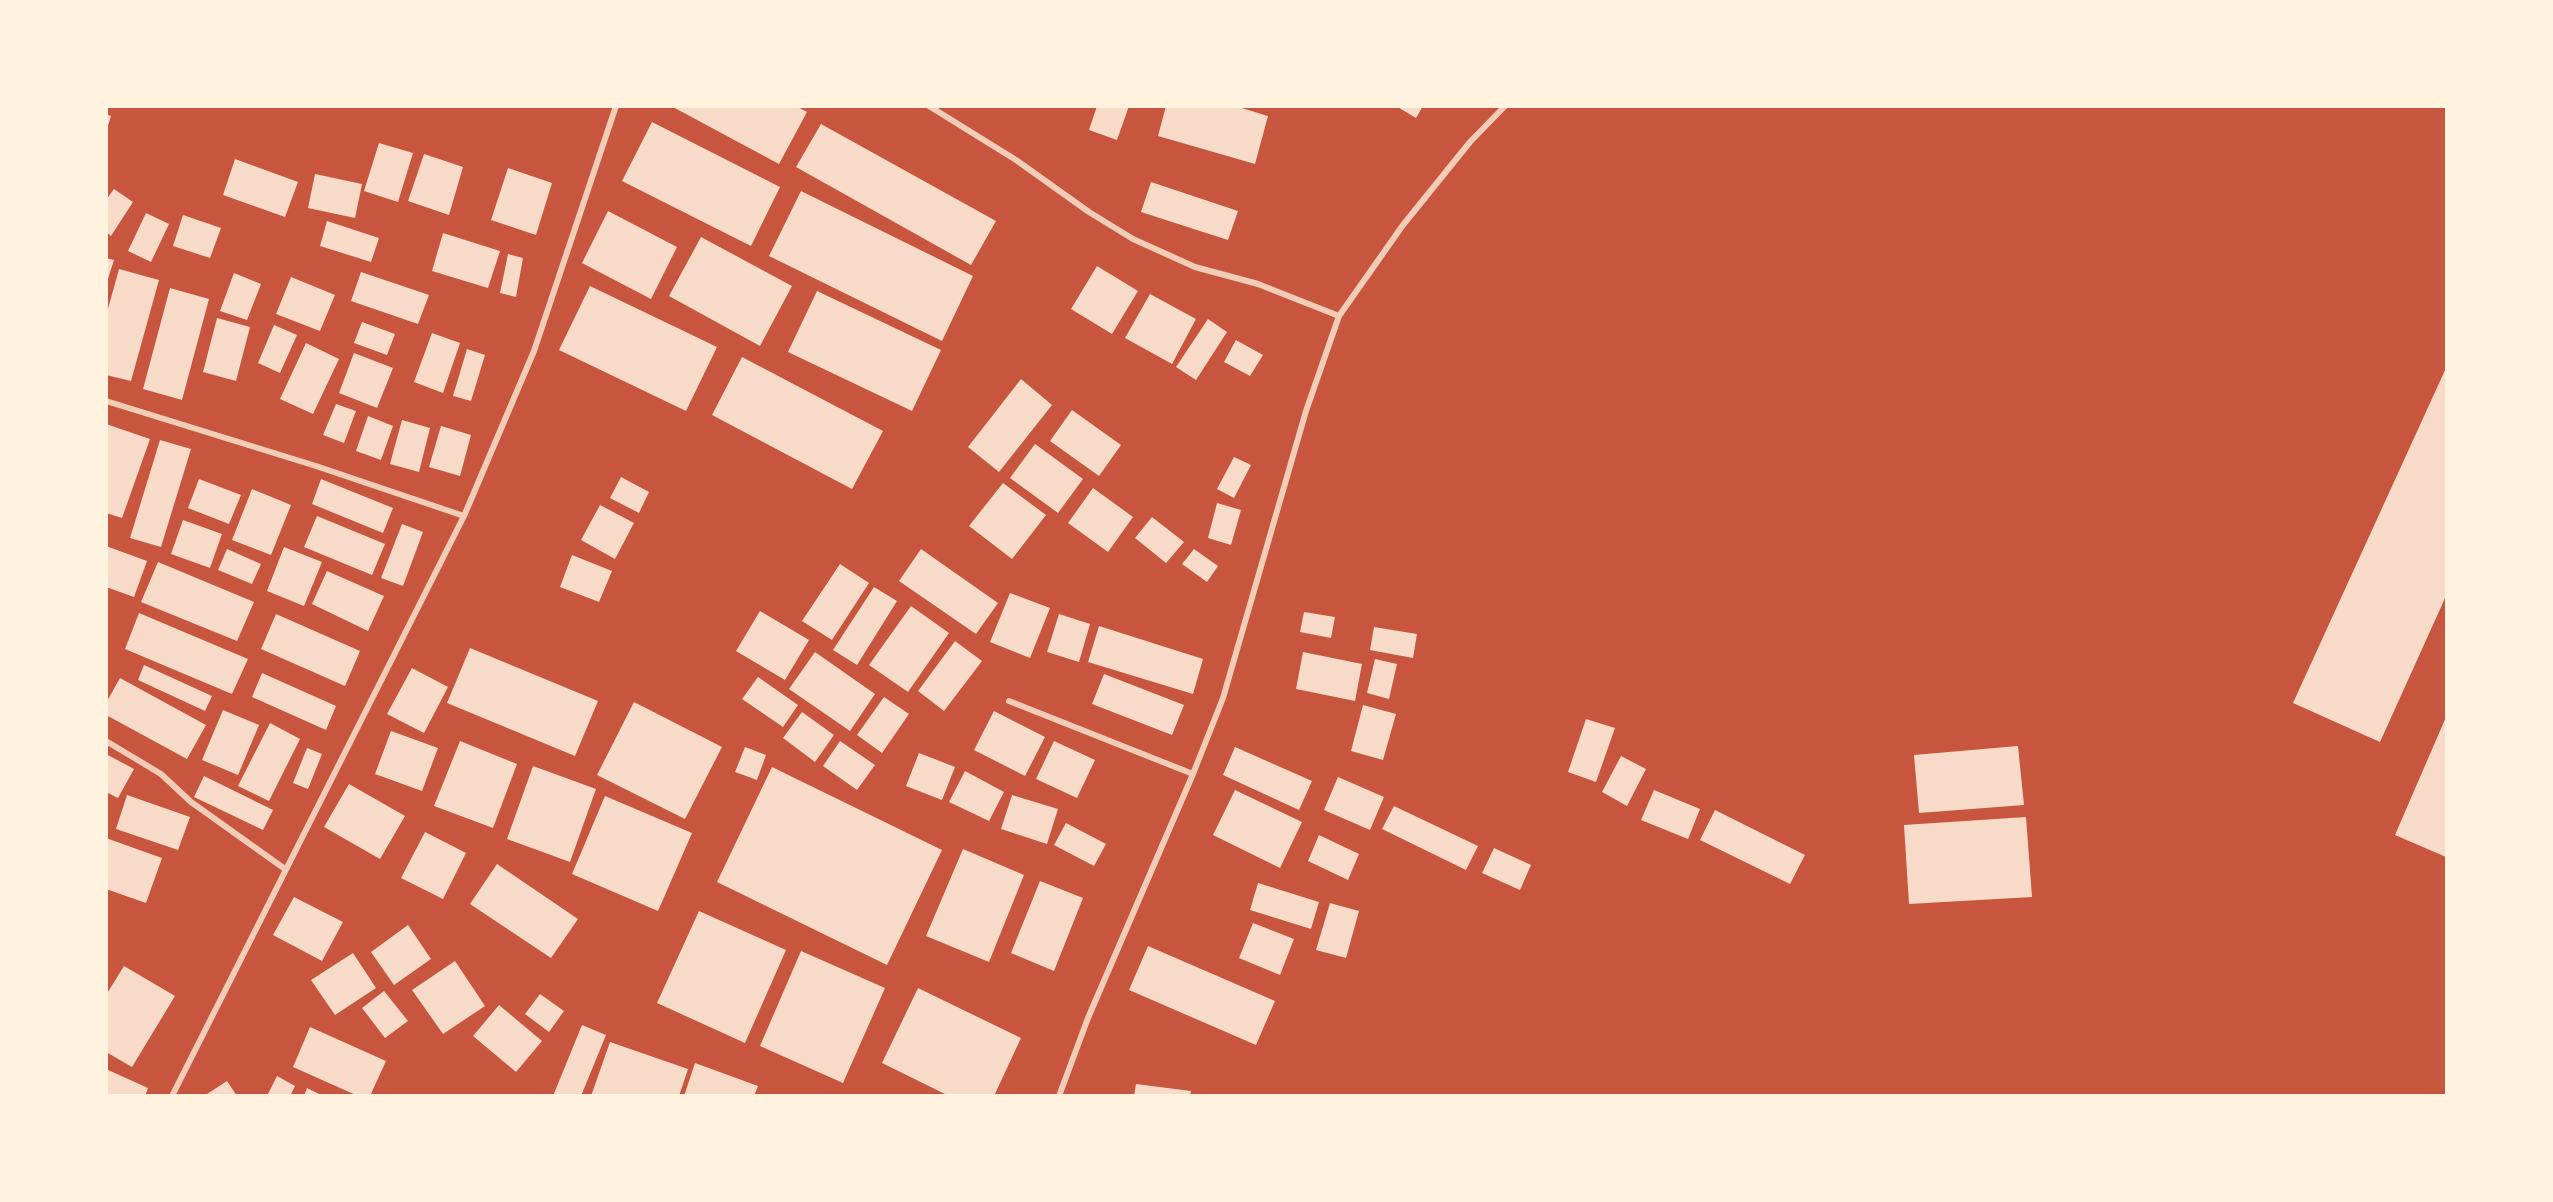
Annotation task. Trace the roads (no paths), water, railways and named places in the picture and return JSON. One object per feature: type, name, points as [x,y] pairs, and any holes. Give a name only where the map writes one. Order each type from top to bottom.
[{"type":"street","points":[[172,1095],[464,516],[534,351],[616,106]]},
{"type":"street","points":[[929,106],[1016,160],[1089,212],[1133,239],[1195,267],[1258,284],[1338,316]]},
{"type":"street","points":[[1059,1095],[1089,1018],[1193,774],[1222,698],[1306,411],[1338,316],[1402,225],[1470,142],[1505,106]]},
{"type":"street","points":[[106,400],[316,466],[464,516]]},
{"type":"street","points":[[1009,700],[1193,774]]},
{"type":"street","points":[[106,741],[161,774],[191,802],[285,869]]}]
